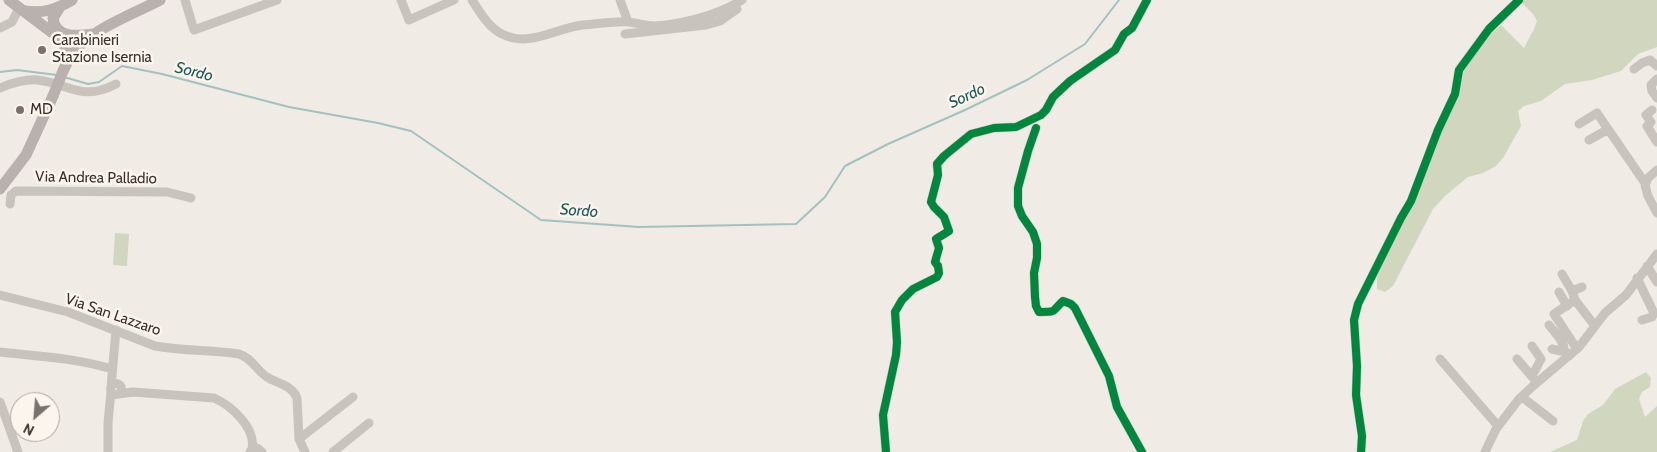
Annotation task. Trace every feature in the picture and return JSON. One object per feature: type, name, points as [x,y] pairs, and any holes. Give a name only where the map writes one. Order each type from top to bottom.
[{"type":"main road","points":[[8,0],[58,37],[64,45],[68,59]]},
{"type":"main road","points":[[0,188],[26,155],[68,59],[79,46],[95,34],[160,0]]},
{"type":"main road","points":[[20,9],[38,12],[65,3]]},
{"type":"main road","points":[[65,3],[54,18],[55,25],[60,32],[72,36],[95,34]]},
{"type":"street","points":[[185,0],[194,30],[277,0]]},
{"type":"street","points":[[401,0],[409,20],[454,0]]},
{"type":"street","points":[[472,0],[486,22],[502,34],[533,39],[564,29],[602,24],[628,22],[654,26],[682,21],[714,14],[744,0]]},
{"type":"street","points":[[620,0],[628,22]]},
{"type":"street","points":[[625,34],[706,25],[720,21],[744,3],[744,0]]},
{"type":"street","points":[[886,452],[884,415],[898,342],[895,312],[902,300],[913,289],[937,277],[939,273],[935,262],[939,248],[936,239],[949,231],[944,218],[931,202],[937,179],[937,164],[970,134],[994,128],[1016,127],[1041,115],[1053,97],[1070,81],[1115,50],[1124,34],[1132,28],[1147,0]]},
{"type":"street","points":[[1362,452],[1362,436],[1356,395],[1357,366],[1354,320],[1358,304],[1401,218],[1412,201],[1438,130],[1455,94],[1459,70],[1489,29],[1519,0]]},
{"type":"street","points":[[0,28],[12,22],[20,9]]},
{"type":"street","points":[[1634,69],[1650,60],[1657,66]]},
{"type":"street","points":[[1657,79],[1651,85],[1651,88],[1657,98]]},
{"type":"street","points":[[0,88],[25,80],[38,80],[90,93],[116,84]]},
{"type":"street","points":[[1652,110],[1646,115],[1651,122],[1647,126],[1656,136]]},
{"type":"street","points":[[1579,124],[1597,113],[1645,183],[1648,196],[1657,213]]},
{"type":"street","points":[[1036,128],[1018,188],[1019,211],[1033,232],[1037,244],[1034,273],[1036,306],[1039,312],[1052,312],[1063,301],[1075,308],[1109,376],[1117,407],[1142,452]]},
{"type":"street","points":[[1589,140],[1607,130]]},
{"type":"street","points":[[1645,183],[1657,170]]},
{"type":"street","name":"Via Andrea Palladio","points":[[10,204],[11,196],[16,191],[167,192],[192,198]]},
{"type":"street","points":[[1534,378],[1567,353],[1577,349],[1608,310],[1626,295],[1657,254]]},
{"type":"street","points":[[1647,266],[1657,282]]},
{"type":"street","points":[[1562,274],[1576,300],[1596,326]]},
{"type":"street","points":[[1637,278],[1654,314],[1652,317],[1642,320]]},
{"type":"street","points":[[1572,291],[1582,287]]},
{"type":"street","points":[[1558,292],[1567,306]]},
{"type":"street","name":"Via San Lazzaro","points":[[0,295],[68,312],[155,346],[189,348],[247,356],[267,377],[295,392],[299,438],[304,452]]},
{"type":"street","points":[[1576,300],[1554,314],[1577,349]]},
{"type":"street","points":[[1549,325],[1562,341],[1567,353]]},
{"type":"street","points":[[108,452],[109,407],[115,390],[112,369],[116,330]]},
{"type":"street","points":[[1485,452],[1498,426],[1522,397],[1534,378],[1541,359],[1532,346]]},
{"type":"street","points":[[1552,349],[1567,353]]},
{"type":"street","points":[[0,352],[55,358],[100,365],[112,369]]},
{"type":"street","points":[[1517,358],[1534,378]]},
{"type":"street","points":[[1440,359],[1498,426]]},
{"type":"street","points":[[1526,365],[1534,378]]},
{"type":"street","points":[[115,390],[214,398],[224,404],[246,425],[252,439],[251,451]]},
{"type":"street","points":[[299,438],[352,397]]},
{"type":"street","points":[[1522,397],[1553,421]]},
{"type":"street","points":[[1,407],[18,452]]},
{"type":"street","points":[[333,452],[369,422]]},
{"type":"street","points":[[251,451],[257,448],[262,452]]},
{"type":"green space","points":[[1523,0],[1657,0],[1657,47],[1638,54],[1621,71],[1592,80],[1565,84],[1541,101],[1524,106],[1518,111],[1521,126],[1503,158],[1496,166],[1483,173],[1468,177],[1445,196],[1433,209],[1393,286],[1385,292],[1377,289],[1377,275],[1468,64],[1494,30],[1501,25],[1524,48],[1534,29],[1537,21],[1521,2]]},
{"type":"green space","points":[[115,233],[129,234],[127,266],[113,265]]},
{"type":"green space","points":[[1646,372],[1651,378],[1650,387],[1642,392],[1639,399],[1645,417],[1657,406],[1657,452],[1550,452],[1577,440],[1583,421],[1588,414],[1603,405],[1615,389]]},
{"type":"waterway","name":"Sordo","points":[[64,77],[88,84],[99,82],[122,66],[162,74],[289,107],[411,131],[541,220],[639,227],[796,224],[825,197],[845,166],[888,144],[1027,80],[1085,44],[1119,0]]},
{"type":"waterway","name":"Sordo","points":[[0,72],[17,70],[57,75]]},
{"type":"cycle path","points":[[886,452],[883,415],[896,355],[895,312],[902,300],[913,289],[937,277],[939,273],[935,262],[939,248],[936,239],[949,231],[944,217],[931,202],[938,175],[937,164],[971,134],[994,128],[1016,127],[1041,115],[1053,97],[1070,81],[1115,50],[1124,34],[1132,28],[1147,0]]},
{"type":"cycle path","points":[[1361,452],[1362,436],[1356,395],[1357,366],[1354,320],[1358,304],[1411,201],[1438,130],[1455,94],[1459,70],[1489,29],[1519,0]]},
{"type":"cycle path","points":[[1036,128],[1018,188],[1018,206],[1022,216],[1033,232],[1037,244],[1034,273],[1036,306],[1039,312],[1052,311],[1063,301],[1075,308],[1109,376],[1117,407],[1142,452]]},
{"type":"place","name":"Carabinieri Stazione Isernia","points":[[42,50]]},
{"type":"place","name":"MD","points":[[20,110]]}]
